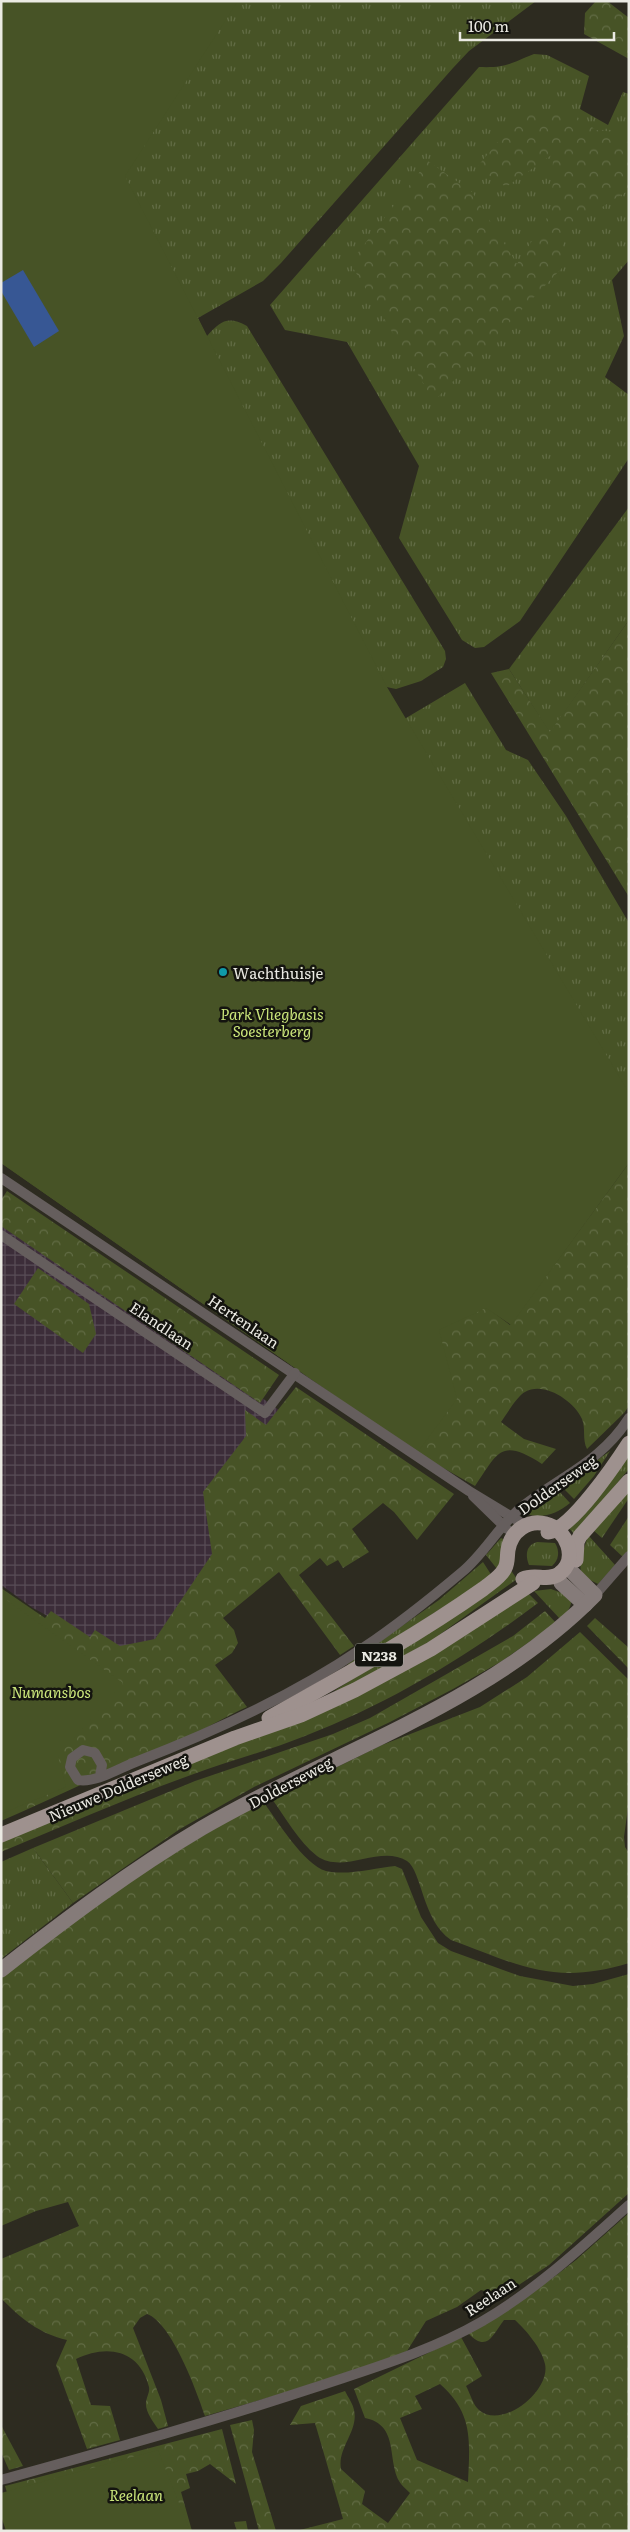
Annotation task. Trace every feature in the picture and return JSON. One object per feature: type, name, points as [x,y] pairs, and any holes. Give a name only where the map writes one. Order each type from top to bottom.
[{"type":"main road","name":"Dolderseweg","points":[[555,1527],[590,1494],[629,1442]]},
{"type":"main road","points":[[512,1534],[520,1572],[529,1581],[546,1586],[567,1573],[578,1550],[577,1542],[580,1536],[629,1481]]},
{"type":"main road","points":[[512,1534],[525,1525],[534,1522],[555,1527],[568,1546],[567,1573],[590,1600]]},
{"type":"main road","points":[[512,1534],[525,1535],[533,1531],[549,1532],[555,1527]]},
{"type":"main road","name":"Nieuwe Dolderseweg","points":[[236,1738],[419,1632],[498,1576],[506,1567],[512,1534]]},
{"type":"main road","name":"Nieuwe Dolderseweg","points":[[1,1835],[236,1738],[300,1714],[387,1674],[487,1612],[495,1609],[529,1581]]},
{"type":"main road","name":"Dolderseweg","points":[[1,1970],[86,1904],[203,1828],[443,1705],[507,1667],[563,1626],[590,1600]]},
{"type":"street","name":"Hertenlaan","points":[[3,1182],[295,1373],[469,1491],[525,1525]]},
{"type":"street","name":"Elandlaan","points":[[1,1235],[265,1413],[295,1373]]},
{"type":"street","name":"Dolderseweg","points":[[100,1776],[184,1744],[239,1718],[363,1648],[464,1571],[481,1555],[512,1534],[512,1516],[601,1452],[616,1438],[629,1418]]},
{"type":"street","name":"Hertenlaan","points":[[469,1491],[481,1506],[512,1534]]},
{"type":"street","name":"Dolderseweg","points":[[590,1600],[629,1556]]},
{"type":"street","name":"Reelaan","points":[[1,2480],[224,2417],[401,2358],[444,2340],[481,2322],[510,2304],[595,2236],[629,2205]]},
{"type":"shaded area","points":[[1,1212],[300,1425],[156,1641],[115,1653],[33,1608],[1,1585]]},
{"type":"green space","points":[[1,1],[508,1],[512,3],[514,1],[536,1],[469,51],[263,281],[198,318],[207,336],[224,322],[234,321],[247,326],[445,651],[446,659],[443,667],[421,681],[396,689],[377,685]]},
{"type":"green space","name":"Park Vliegbasis Soesterberg","points":[[1,1],[238,1],[125,176],[387,687],[629,1093],[629,1163],[511,1325],[486,1308],[439,1330],[457,1399],[417,1453],[1,1163]]},
{"type":"green space","points":[[596,1],[607,1],[629,18],[629,59],[584,34],[585,13]]},
{"type":"green space","points":[[534,54],[547,55],[589,76],[580,109],[608,125],[623,92],[629,94],[629,260],[612,280],[624,336],[605,377],[629,395],[629,458],[520,621],[484,647],[475,648],[462,640],[399,538],[419,466],[347,342],[285,330],[270,305],[479,67],[502,66]]},
{"type":"green space","points":[[567,110],[596,130],[625,133],[629,149],[629,190],[564,231],[562,268],[434,401],[350,263],[428,161],[472,192],[517,264],[552,210],[553,154],[506,187],[477,167],[522,113]]},
{"type":"green space","points":[[629,507],[629,620],[550,733],[509,669]]},
{"type":"green space","points":[[629,620],[629,897],[491,673],[509,669],[550,732]]},
{"type":"green space","points":[[465,683],[506,750],[528,760],[566,816],[629,923],[629,1163],[1,912],[406,718]]},
{"type":"green space","points":[[1,935],[510,1325],[629,1163],[629,1406],[624,1413],[587,1449],[582,1419],[572,1406],[558,1395],[549,1391],[533,1389],[525,1392],[501,1422],[524,1439],[556,1449],[542,1464],[517,1451],[508,1450],[501,1452],[495,1457],[475,1486],[417,1453],[1,1163]]},
{"type":"green space","points":[[7,1191],[279,1375],[260,1403],[1,1226],[1,1200]]},
{"type":"green space","points":[[38,1268],[89,1304],[96,1334],[83,1353],[14,1304]]},
{"type":"green space","points":[[296,1387],[454,1494],[417,1540],[394,1512],[383,1503],[352,1529],[369,1552],[343,1568],[338,1560],[327,1566],[320,1558],[299,1575],[354,1646],[340,1655],[279,1572],[223,1618],[234,1630],[238,1643],[232,1653],[215,1665],[247,1707],[193,1734],[1,1821],[1,1588],[45,1618],[51,1611],[90,1637],[95,1630],[120,1646],[155,1639],[212,1554],[203,1492],[246,1436],[245,1410],[266,1425]]},
{"type":"green space","points":[[610,1451],[594,1476],[574,1499],[561,1486]]},
{"type":"green space","points":[[629,1453],[629,1469],[574,1534],[568,1527]]},
{"type":"green space","points":[[629,1488],[629,1498],[602,1538],[593,1530]]},
{"type":"green space","points":[[557,1489],[570,1503],[565,1507],[554,1513],[542,1516],[524,1513]]},
{"type":"green space","points":[[629,1516],[629,1550],[624,1558],[610,1545]]},
{"type":"green space","points":[[588,1535],[615,1565],[598,1584],[582,1576],[580,1566]]},
{"type":"green space","points":[[501,1538],[505,1540],[505,1549],[497,1569],[486,1555]]},
{"type":"green space","points":[[533,1543],[555,1543],[558,1555],[552,1566],[529,1565],[527,1551]]},
{"type":"green space","points":[[483,1562],[492,1576],[346,1669],[348,1664],[439,1600]]},
{"type":"green space","points":[[510,1569],[517,1579],[432,1640],[349,1687],[334,1691],[431,1629]]},
{"type":"green space","points":[[551,1589],[565,1594],[571,1600],[569,1608],[561,1620],[534,1591]]},
{"type":"green space","points":[[528,1593],[538,1603],[511,1623],[455,1660],[367,1709],[291,1741],[143,1793],[1,1852],[1,1839],[458,1640]]},
{"type":"green space","name":"Numansbos","points":[[1,1596],[123,1683],[58,1756],[66,1787],[1,1814]]},
{"type":"green space","points":[[545,1611],[556,1623],[502,1661],[390,1722],[254,1787],[180,1829],[73,1903],[33,1848],[195,1781],[333,1734],[370,1718],[513,1636]]},
{"type":"green space","points":[[595,1618],[629,1648],[629,1669],[587,1626]]},
{"type":"green space","points":[[580,1632],[629,1680],[629,1800],[624,1837],[625,1847],[629,1853],[629,1963],[603,1970],[579,1973],[537,1970],[451,1940],[434,1921],[412,1866],[407,1861],[385,1856],[339,1862],[328,1861],[317,1856],[304,1844],[272,1799],[382,1745],[480,1707],[527,1677]]},
{"type":"green space","points":[[262,1800],[300,1851],[318,1867],[326,1871],[343,1873],[395,1866],[402,1869],[421,1917],[438,1943],[451,1951],[520,1976],[573,1986],[593,1984],[629,1974],[629,2193],[549,2265],[502,2296],[481,2290],[457,2307],[426,2321],[407,2351],[373,2367],[205,2416],[190,2376],[174,2344],[156,2320],[147,2314],[140,2318],[133,2328],[161,2400],[168,2426],[158,2429],[148,2413],[146,2402],[149,2387],[145,2374],[138,2364],[130,2357],[110,2351],[87,2354],[76,2359],[91,2405],[110,2406],[120,2440],[87,2449],[56,2365],[67,2340],[48,2334],[31,2324],[1,2298],[1,2259],[79,2226],[68,2202],[36,2211],[1,2226],[1,1976],[125,1883]]},
{"type":"green space","points":[[33,1848],[73,1903],[1,1959],[1,1862]]},
{"type":"green space","points":[[629,2213],[629,2531],[296,2531],[343,2519],[315,2423],[290,2425],[301,2406],[345,2391],[353,2405],[355,2418],[342,2454],[341,2469],[365,2491],[362,2504],[388,2523],[410,2493],[400,2482],[395,2472],[388,2435],[376,2422],[365,2418],[354,2389],[461,2337],[482,2376],[466,2386],[479,2410],[489,2415],[500,2415],[523,2405],[533,2396],[545,2375],[545,2364],[541,2352],[529,2334],[515,2320],[504,2320],[489,2340],[485,2342],[480,2342],[468,2333],[554,2277]],"holes":[[[440,2384],[459,2406],[467,2428],[469,2440],[468,2482],[417,2460],[400,2418],[422,2409],[415,2396]]]},
{"type":"green space","points":[[252,2420],[254,2430],[252,2452],[276,2531],[259,2531],[230,2425]]},
{"type":"green space","points":[[1,2425],[23,2466],[9,2470],[1,2452]]},
{"type":"green space","name":"Reelaan","points":[[222,2429],[236,2484],[210,2464],[198,2471],[186,2474],[190,2488],[181,2492],[192,2531],[19,2531],[5,2486]]},
{"type":"green space","name":"Reelaan","points":[[158,2450],[190,2531],[6,2531],[1,2516],[1,2493]]},
{"type":"green space","points":[[246,2521],[248,2531],[237,2531],[234,2522]]},
{"type":"water","points":[[23,270],[59,331],[34,347],[1,291],[1,283]]},
{"type":"place","name":"Wachthuisje","points":[[223,972]]}]
